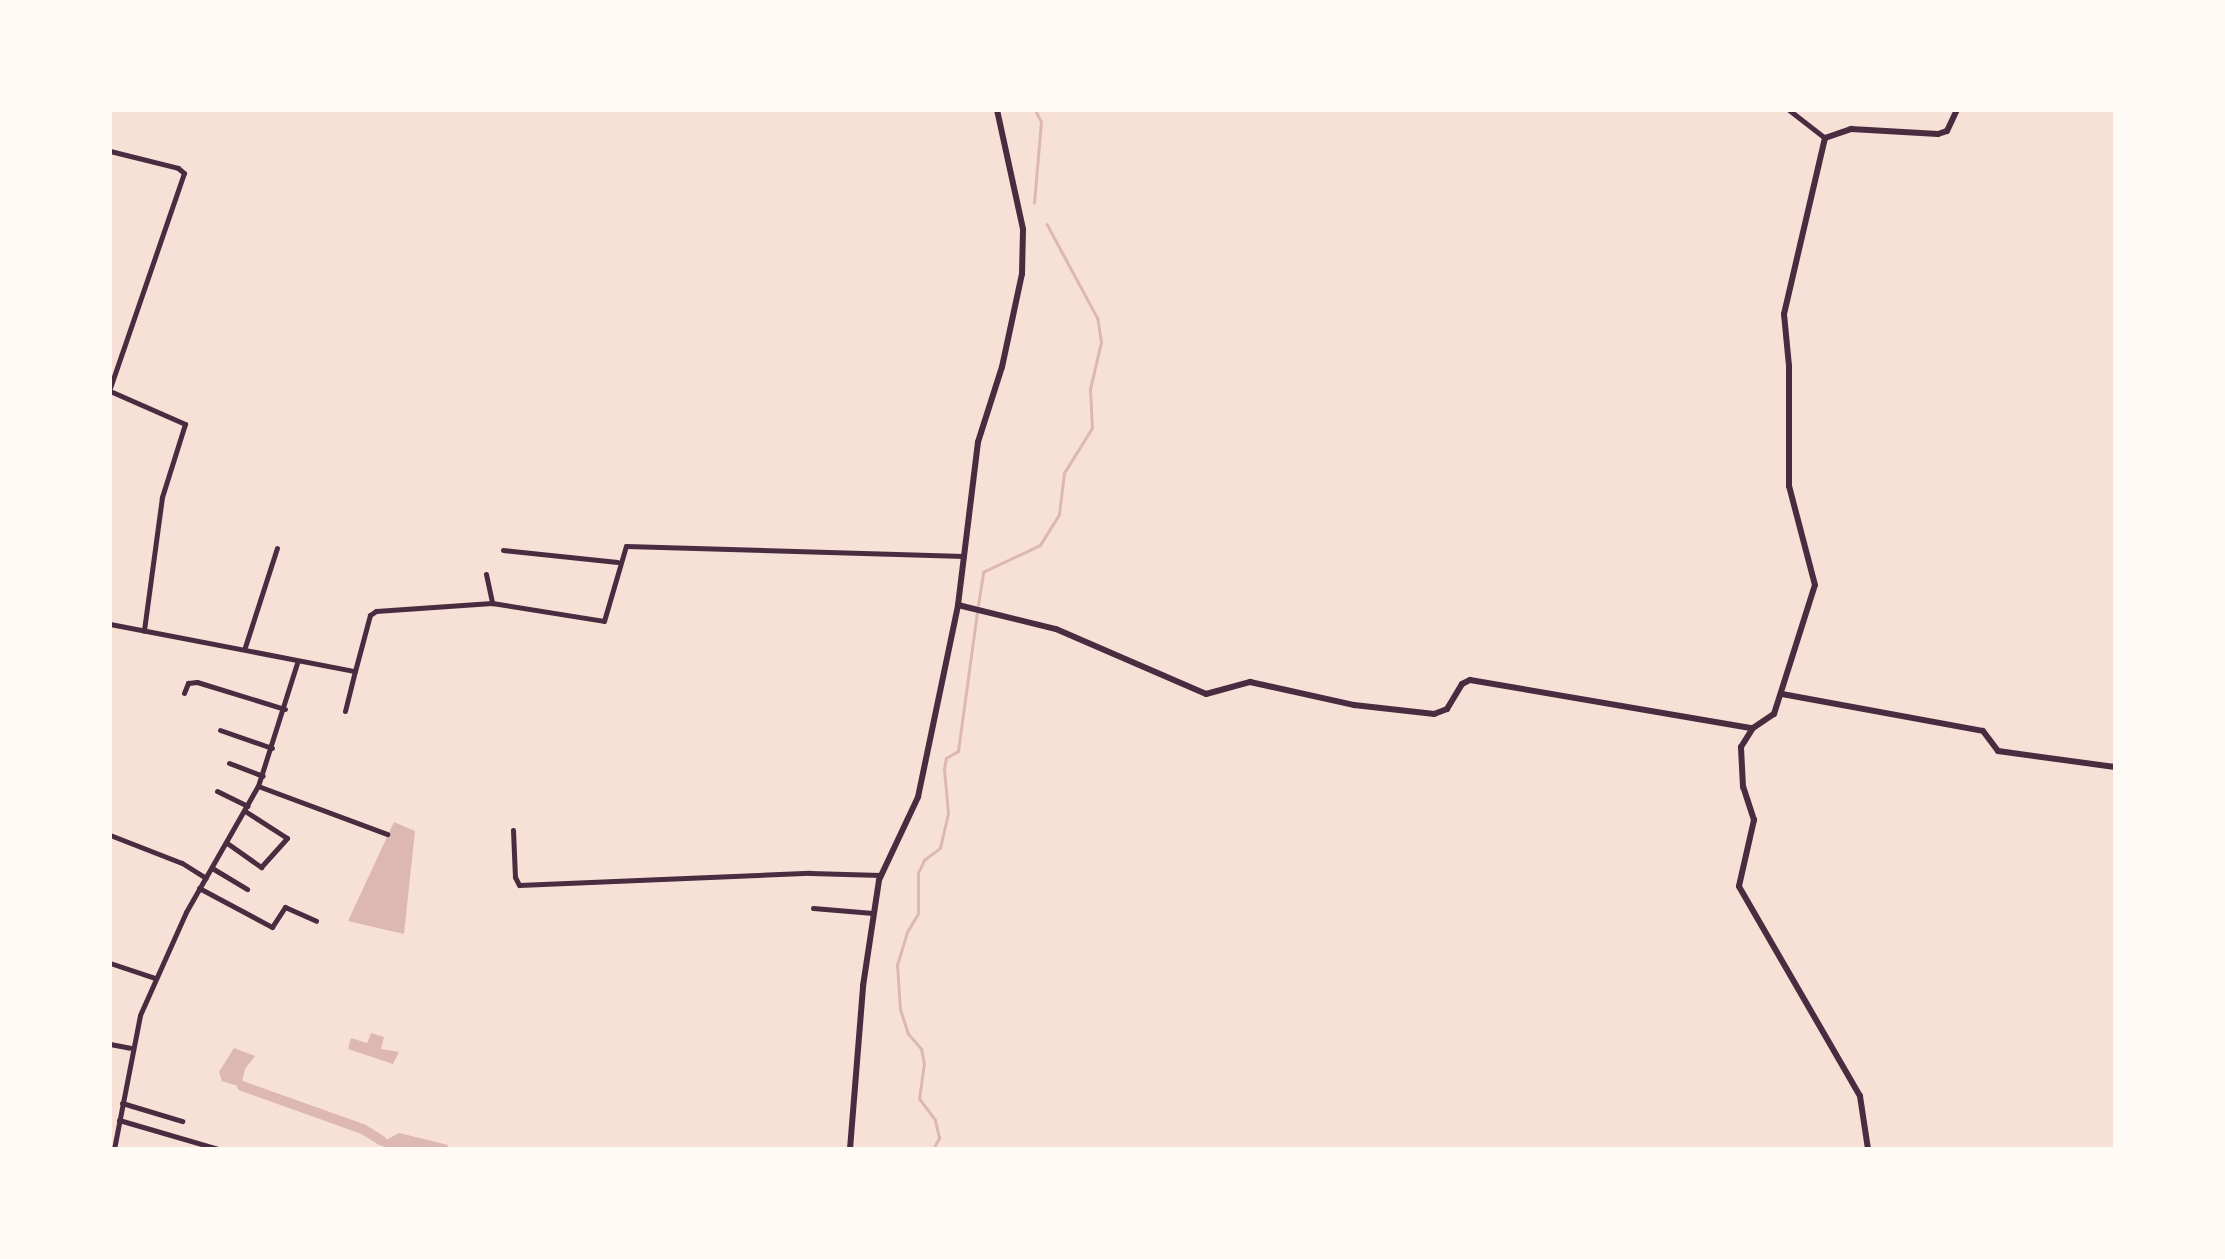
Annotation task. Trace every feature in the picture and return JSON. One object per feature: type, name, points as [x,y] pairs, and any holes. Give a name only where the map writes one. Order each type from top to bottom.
[{"type":"main road","points":[[850,1149],[872,913],[881,874],[918,797],[958,605],[978,442],[1002,366],[1022,274],[1023,229],[997,110]]},
{"type":"main road","points":[[1868,1149],[1860,1096],[1739,886],[1754,820],[1743,787],[1740,748],[1754,728],[1774,714],[1814,584],[1790,486],[1790,366],[1784,314],[1825,138],[1852,129],[1938,134],[1947,131],[1957,110]]},
{"type":"main road","points":[[958,605],[1104,647],[1206,694],[1250,682],[1354,705],[1434,714],[1447,709],[1462,684],[1470,680],[1754,728]]},
{"type":"main road","points":[[1782,694],[1984,731],[1998,751],[2115,766]]},
{"type":"street","points":[[1789,110],[1825,138]]},
{"type":"street","points":[[110,151],[178,168],[184,174],[110,390],[185,424],[162,497],[144,631]]},
{"type":"street","points":[[345,712],[370,615],[376,611],[492,603],[604,621],[618,562],[626,546],[663,544],[965,556]]},
{"type":"street","points":[[244,647],[277,548]]},
{"type":"street","points":[[503,550],[618,562]]},
{"type":"street","points":[[486,574],[492,603]]},
{"type":"street","points":[[110,624],[354,671]]},
{"type":"street","points":[[114,1149],[130,1048],[155,978],[263,776],[298,663]]},
{"type":"street","points":[[184,692],[188,683],[197,682],[285,709]]},
{"type":"street","points":[[220,730],[272,748]]},
{"type":"street","points":[[229,764],[263,776]]},
{"type":"street","points":[[258,786],[387,834]]},
{"type":"street","points":[[217,791],[287,838],[261,866],[227,843]]},
{"type":"street","points":[[513,830],[514,877],[519,885],[810,873],[881,874]]},
{"type":"street","points":[[110,835],[182,863],[206,878]]},
{"type":"street","points":[[212,868],[248,889]]},
{"type":"street","points":[[200,888],[272,927],[286,906],[316,921]]},
{"type":"street","points":[[813,908],[872,913]]},
{"type":"street","points":[[110,963],[155,978]]},
{"type":"street","points":[[110,1044],[130,1048]]},
{"type":"street","points":[[122,1103],[182,1120]]},
{"type":"street","points":[[115,1124],[218,1149]]},
{"type":"shaded area","points":[[394,822],[415,831],[404,934],[348,921]]},
{"type":"shaded area","points":[[371,1033],[384,1037],[381,1049],[399,1052],[393,1064],[348,1049],[351,1038],[367,1043]]},
{"type":"shaded area","points":[[234,1048],[255,1056],[245,1069],[241,1087],[222,1081],[219,1072]]},
{"type":"shaded area","points":[[399,1133],[448,1145],[447,1149],[386,1149],[380,1143]]},
{"type":"waterway","points":[[1034,203],[1041,122],[1035,110]]},
{"type":"waterway","points":[[978,605],[983,572],[1040,545],[1059,514],[1064,473],[1092,428],[1090,389],[1101,342],[1097,318],[1047,225]]},
{"type":"waterway","points":[[933,1149],[939,1138],[935,1120],[919,1099],[924,1064],[921,1049],[908,1034],[900,1010],[897,965],[907,932],[918,914],[918,873],[924,860],[940,848],[948,814],[944,769],[946,758],[958,751],[977,613]]},
{"type":"waterway","points":[[242,1086],[363,1129],[382,1141]]}]
